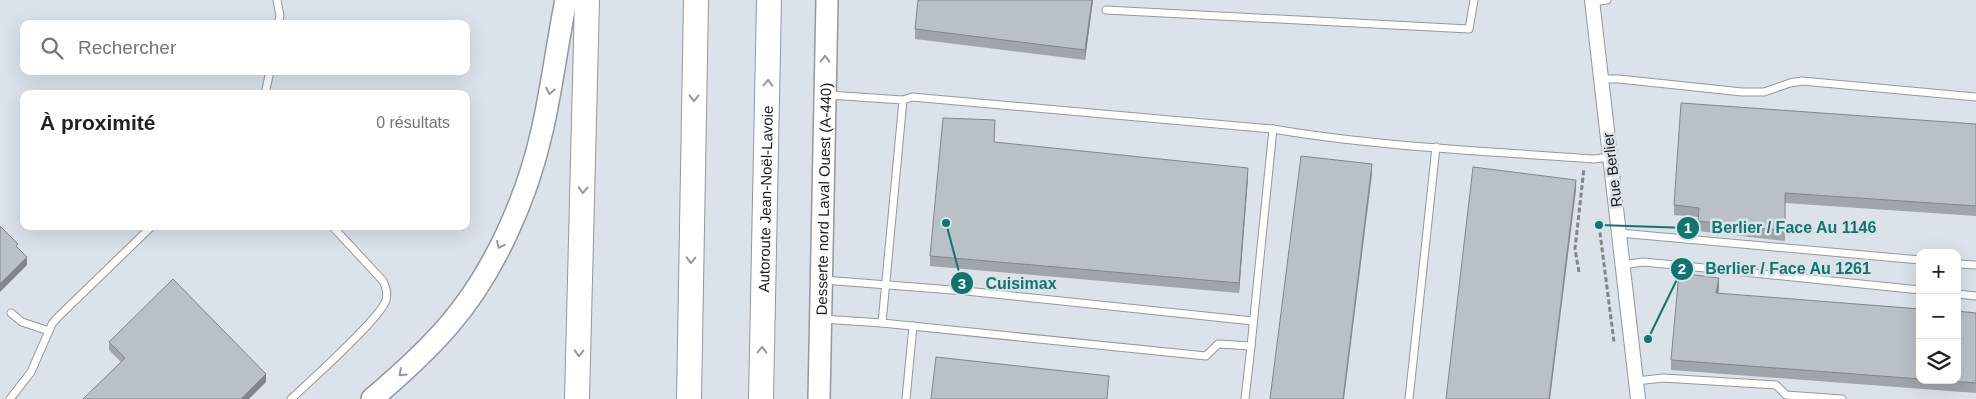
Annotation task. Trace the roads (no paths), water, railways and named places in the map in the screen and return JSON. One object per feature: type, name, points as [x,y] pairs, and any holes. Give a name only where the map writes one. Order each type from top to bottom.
[{"type":"highway","points":[[578,399],[587,0]]},
{"type":"highway","points":[[688,0],[695,49]]},
{"type":"highway","points":[[689,399],[696,0]]},
{"type":"highway","name":"Autoroute Jean-Noël-Lavoie","points":[[761,399],[769,0]]},
{"type":"main road","points":[[372,399],[423,353],[450,324],[482,279],[506,234],[527,182],[542,133],[566,0]]},
{"type":"main road","name":"Desserte nord Laval Ouest (A-440)","points":[[819,399],[826,0]]},
{"type":"main road","points":[[822,304],[832,399]]},
{"type":"street","name":"Rue Berlier","points":[[1592,1],[1638,399]]},
{"type":"lane","points":[[277,0],[279,20]]},
{"type":"lane","points":[[1106,10],[1468,29],[1474,0]]},
{"type":"lane","points":[[1592,1],[1607,0]]},
{"type":"lane","points":[[266,90],[269,75]]},
{"type":"lane","points":[[1601,79],[1619,79],[1742,92],[1764,92],[1802,81],[1976,97]]},
{"type":"lane","points":[[825,95],[903,100],[912,97],[1274,128],[1322,137],[1436,147],[1594,159],[1610,158]]},
{"type":"lane","points":[[882,323],[903,100]]},
{"type":"lane","points":[[1245,399],[1274,128]]},
{"type":"lane","points":[[1410,399],[1436,147]]},
{"type":"lane","points":[[10,399],[31,372],[49,331],[57,318],[148,230]]},
{"type":"lane","points":[[291,399],[368,323],[386,300],[387,290],[378,273],[336,230]]},
{"type":"lane","points":[[1619,233],[1916,260]]},
{"type":"lane","points":[[1622,266],[1643,262],[1916,290]]},
{"type":"lane","points":[[1961,264],[1976,266]]},
{"type":"lane","points":[[822,304],[885,284],[1253,321]]},
{"type":"lane","points":[[1961,294],[1976,296]]},
{"type":"lane","points":[[822,304],[882,323],[1206,356],[1218,344],[1251,346]]},
{"type":"lane","points":[[12,313],[22,322],[49,331]]},
{"type":"lane","points":[[906,399],[913,326]]},
{"type":"lane","points":[[1636,381],[1663,378],[1776,385],[1786,395],[1842,399]]},
{"type":"place","name":"Cuisimax","points":[[946,223]]},
{"type":"place","name":"Berlier / Face Au 1146","points":[[1599,225]]},
{"type":"place","name":"Berlier / Face Au 1261","points":[[1648,339]]}]
